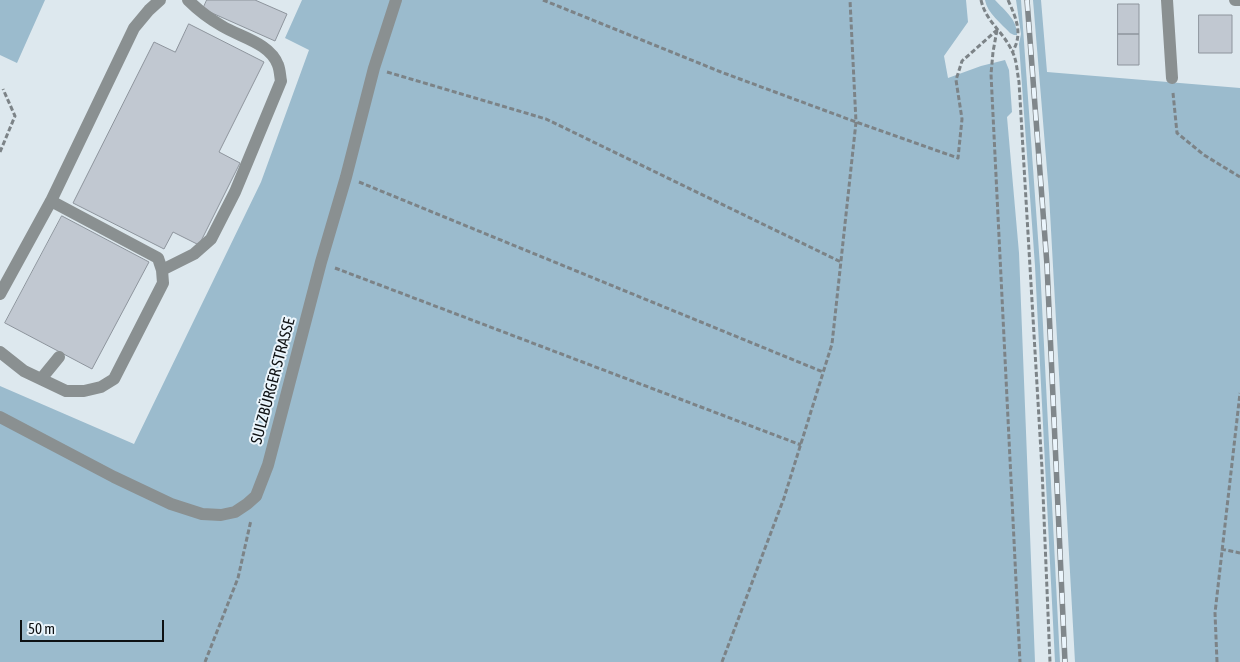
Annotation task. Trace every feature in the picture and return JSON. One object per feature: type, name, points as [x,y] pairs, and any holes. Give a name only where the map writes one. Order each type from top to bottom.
[{"type":"street","points":[[0,294],[51,201],[134,28],[160,0]]},
{"type":"street","points":[[162,270],[194,254],[210,239],[235,192],[281,80],[278,65],[271,54],[259,44],[222,26],[188,0]]},
{"type":"street","name":"SULZBÜRGER STRASSE","points":[[256,496],[271,456],[374,68],[396,0]]},
{"type":"street","points":[[1167,0],[1172,78]]},
{"type":"street","points":[[1235,0],[1240,0]]},
{"type":"street","points":[[0,352],[24,370],[66,391],[84,391],[101,387],[114,379],[163,284],[162,270],[158,258],[51,201]]},
{"type":"street","points":[[41,379],[59,357]]},
{"type":"street","points":[[0,417],[114,477],[171,504],[202,514],[221,515],[235,512],[256,496]]},
{"type":"path","points":[[542,0],[721,72],[958,158],[962,120],[956,80],[962,61],[997,30]]},
{"type":"path","points":[[722,662],[784,498],[832,344],[856,122],[850,0]]},
{"type":"path","points":[[980,0],[983,11],[1013,51],[1016,61],[1042,470],[1050,662]]},
{"type":"path","points":[[1008,0],[1018,25],[1018,36],[1013,51]]},
{"type":"path","points":[[997,30],[991,74],[1020,662]]},
{"type":"path","points":[[374,68],[546,118],[841,262]]},
{"type":"path","points":[[1172,78],[1177,133],[1204,154],[1240,177]]},
{"type":"path","points":[[0,152],[15,116],[3,89]]},
{"type":"path","points":[[346,177],[824,372]]},
{"type":"path","points":[[321,262],[800,445]]},
{"type":"path","points":[[1217,662],[1215,613],[1240,393]]},
{"type":"path","points":[[205,662],[238,578],[256,496]]},
{"type":"path","points":[[1221,549],[1240,552]]},
{"type":"shaded area","points":[[0,0],[45,0],[17,63],[0,55]]},
{"type":"shaded area","points":[[302,0],[966,0],[968,22],[944,56],[948,78],[981,66],[1005,60],[1009,70],[1012,112],[1007,117],[1019,253],[1035,662],[0,662],[0,386],[134,444],[261,182],[309,50],[285,38]]},
{"type":"shaded area","points":[[985,0],[995,0],[1006,12],[1015,24],[1017,35],[1010,33],[995,18],[986,5]]},
{"type":"shaded area","points":[[1016,0],[1021,0],[1040,266],[1060,662],[1055,662],[1035,266],[1019,44],[1021,34]]},
{"type":"shaded area","points":[[1033,0],[1041,0],[1047,72],[1240,88],[1240,662],[1075,662],[1049,194]]},
{"type":"building","points":[[207,0],[255,0],[287,14],[275,41],[203,9]]},
{"type":"building","points":[[1118,4],[1139,4],[1139,34],[1118,34]]},
{"type":"building","points":[[1199,15],[1232,15],[1232,53],[1199,53]]},
{"type":"building","points":[[189,24],[264,62],[219,152],[240,163],[199,245],[173,232],[164,249],[73,203],[154,42],[175,52]]},
{"type":"building","points":[[1118,34],[1139,34],[1139,65],[1118,65]]},
{"type":"building","points":[[62,216],[149,262],[92,369],[5,323]]},
{"type":"railway","points":[[1027,0],[1047,265],[1065,662]]}]
